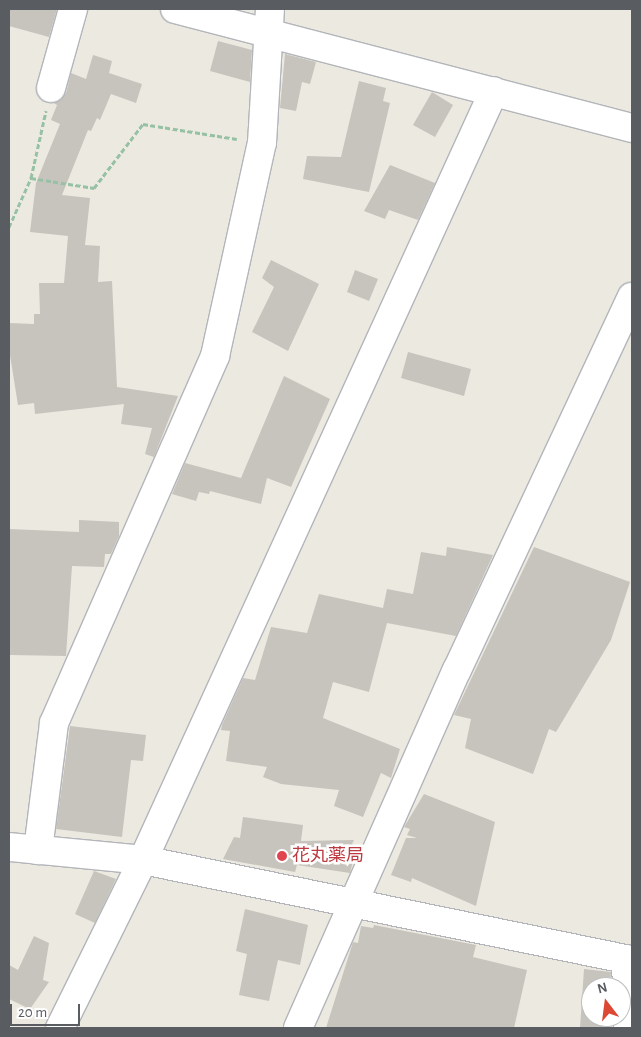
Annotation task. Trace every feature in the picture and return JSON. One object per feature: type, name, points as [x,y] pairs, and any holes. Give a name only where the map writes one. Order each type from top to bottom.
[{"type":"street","points":[[51,88],[73,9]]},
{"type":"street","points":[[175,9],[269,20],[494,91],[632,128]]},
{"type":"street","points":[[38,850],[54,723],[215,356],[262,143],[269,20]]},
{"type":"street","points":[[60,1028],[143,860],[494,91]]},
{"type":"street","points":[[298,1028],[350,903],[632,297]]},
{"type":"street","points":[[9,847],[143,860],[629,960],[628,1028]]},
{"type":"path","points":[[9,227],[31,178],[51,88]]},
{"type":"path","points":[[31,178],[94,188],[143,124],[262,143]]},
{"type":"building","points":[[9,9],[57,9],[49,37],[9,26]]},
{"type":"building","points":[[218,41],[252,50],[250,82],[210,71]]},
{"type":"building","points":[[285,54],[316,62],[310,84],[302,82],[296,111],[280,108]]},
{"type":"building","points":[[93,55],[112,61],[109,73],[142,84],[136,103],[111,94],[100,120],[97,118],[91,131],[88,130],[62,195],[90,198],[85,245],[100,246],[98,282],[112,281],[117,387],[178,396],[154,457],[145,454],[152,428],[121,424],[124,404],[35,414],[34,403],[18,405],[9,349],[9,323],[34,324],[34,314],[40,314],[39,283],[64,283],[68,236],[30,232],[36,183],[60,124],[51,120],[57,105],[54,103],[66,93],[71,73],[86,79]]},
{"type":"building","points":[[359,81],[386,88],[383,101],[390,103],[369,192],[303,179],[307,156],[341,157]]},
{"type":"building","points":[[432,92],[453,105],[435,137],[413,125]]},
{"type":"building","points":[[390,165],[435,183],[418,220],[389,210],[385,219],[364,211]]},
{"type":"building","points":[[271,260],[319,284],[288,351],[252,332],[274,287],[262,278]]},
{"type":"building","points":[[355,270],[378,279],[369,301],[347,292]]},
{"type":"building","points":[[408,352],[471,369],[464,396],[401,378]]},
{"type":"building","points":[[284,376],[330,399],[291,487],[267,478],[261,504],[210,491],[209,494],[199,492],[196,501],[172,494],[185,463],[241,478]]},
{"type":"building","points":[[79,520],[119,522],[119,536],[111,554],[105,554],[104,567],[72,566],[66,656],[10,655],[9,529],[79,532]]},
{"type":"building","points":[[447,547],[493,555],[456,636],[387,623],[369,692],[333,682],[323,718],[400,749],[391,778],[381,773],[363,817],[334,806],[339,790],[281,784],[263,777],[267,767],[226,761],[230,731],[221,730],[222,725],[243,678],[255,680],[271,627],[307,633],[319,594],[383,608],[387,589],[413,594],[421,552],[446,556]]},
{"type":"building","points":[[534,547],[630,582],[611,640],[556,732],[549,729],[533,774],[465,748],[471,719],[454,715]]},
{"type":"building","points":[[70,726],[146,735],[143,761],[131,760],[122,837],[56,829]]},
{"type":"building","points":[[424,794],[495,822],[476,906],[412,878],[411,882],[391,875],[406,838],[417,838],[407,835],[410,829],[404,827]]},
{"type":"building","points":[[243,817],[303,825],[301,841],[354,840],[352,844],[357,846],[350,873],[297,865],[295,872],[223,859],[234,837],[240,838]]},
{"type":"building","points":[[94,871],[116,879],[95,923],[75,914]]},
{"type":"building","points":[[245,909],[308,925],[300,965],[278,960],[269,1001],[239,995],[247,954],[236,951]]},
{"type":"building","points":[[374,925],[476,945],[473,957],[527,970],[514,1028],[326,1028],[353,942],[358,943],[361,926],[373,928]]},
{"type":"building","points":[[34,936],[49,943],[43,980],[49,982],[30,1009],[9,999],[9,965],[18,970]]},
{"type":"building","points":[[584,969],[611,972],[611,977],[583,977]]},
{"type":"building","points":[[581,1013],[581,1027],[607,1027],[607,1028],[580,1028]]},
{"type":"place","name":"花丸薬局","points":[[282,856]]}]
